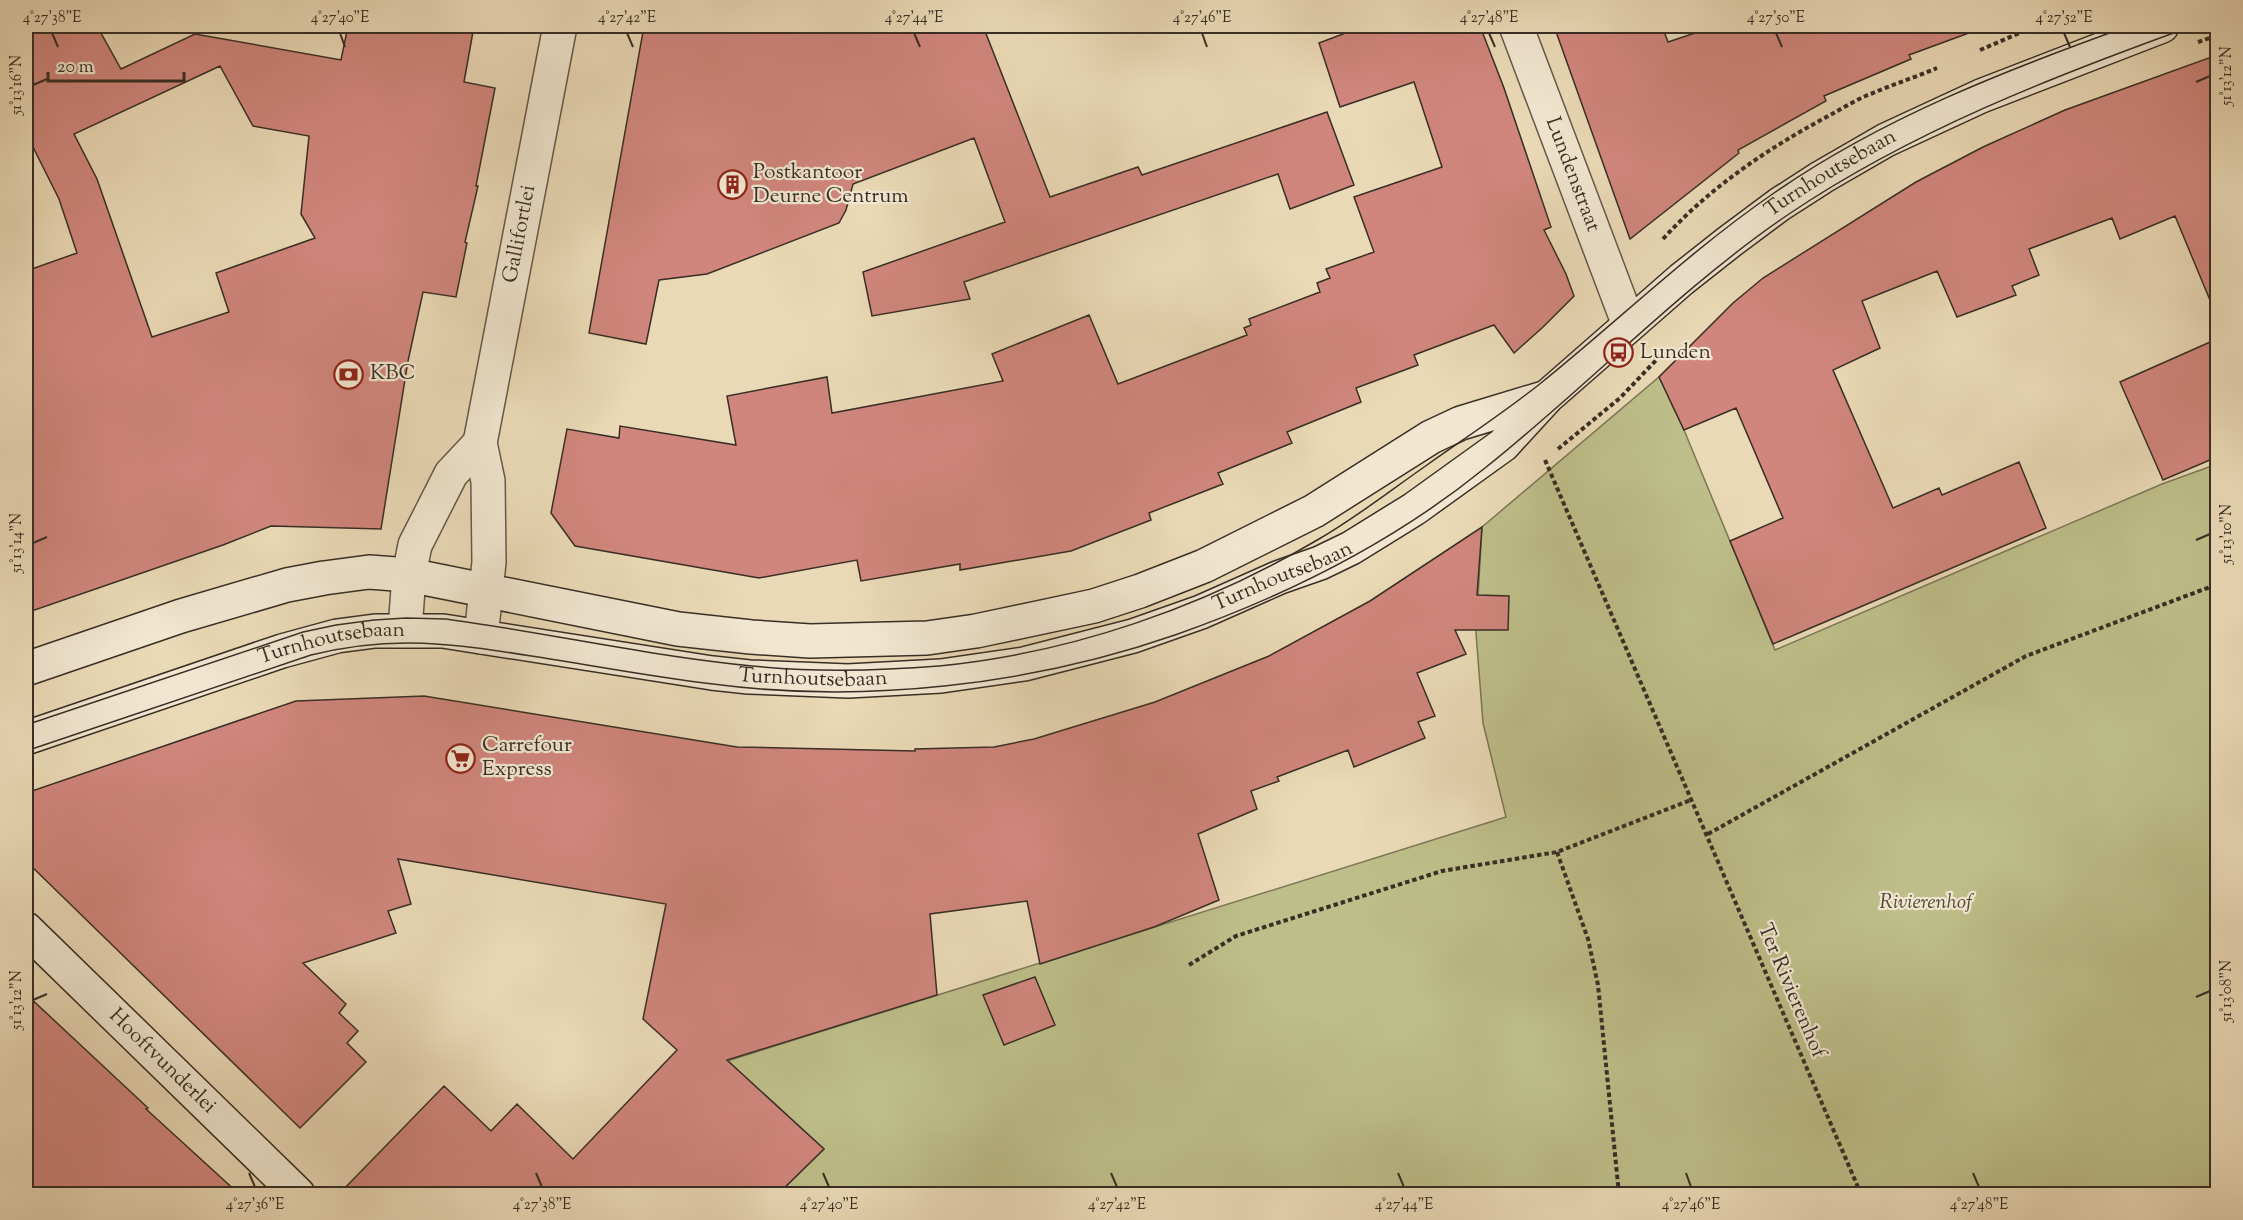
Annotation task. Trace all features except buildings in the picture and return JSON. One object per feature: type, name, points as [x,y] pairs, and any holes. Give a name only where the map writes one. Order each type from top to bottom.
[{"type":"main road","name":"Gallifortlei","points":[[482,637],[489,562],[488,481],[480,443],[560,26]]},
{"type":"main road","name":"Lundenstraat","points":[[1516,26],[1629,325]]},
{"type":"main road","name":"Turnhoutsebaan","points":[[26,738],[298,646],[337,636],[405,630],[443,631],[712,672],[801,680],[848,681],[932,676],[1024,664],[1133,636],[1201,612],[1280,577],[1320,563],[1351,548],[1414,509],[1503,445],[1547,397],[1729,242],[1780,204],[1852,159],[1917,125],[1981,96],[2163,26]]},
{"type":"main road","name":"Turnhoutsebaan","points":[[26,669],[180,616],[287,585],[369,572],[409,575],[678,628],[751,637],[810,641],[916,638],[976,631],[1094,606],[1204,566],[1314,511],[1431,437],[1461,423],[1547,397]]},
{"type":"main road","points":[[405,630],[409,575],[415,545],[451,474],[480,443]]},
{"type":"main road","name":"Hooftvunderlei","points":[[26,929],[298,1194]]},
{"type":"path","points":[[2197,42],[2217,35]]},
{"type":"path","points":[[1652,366],[1666,349]]},
{"type":"path","name":"Ter Rivierenhof","points":[[1545,460],[1691,800],[1708,834],[1861,1194]]},
{"type":"path","points":[[1708,834],[2026,656],[2217,584]]},
{"type":"path","points":[[1189,965],[1236,936],[1442,871],[1557,852],[1691,800]]},
{"type":"path","points":[[1557,852],[1588,939],[1598,985],[1619,1194]]},
{"type":"green space","name":"Rivierenhof","points":[[1659,377],[1684,430],[1775,650],[2162,484],[2217,464],[2217,1194],[778,1194],[824,1149],[727,1061],[1506,817],[1483,723],[1476,633],[1482,527]]},
{"type":"tram line","points":[[26,725],[303,632],[374,620],[446,619],[713,662],[775,668],[845,670],[939,666],[989,660],[1087,638],[1136,623],[1230,586],[1347,522],[1527,394],[1743,215],[1815,166],[1858,141],[1946,98],[1991,78],[2129,26]]},
{"type":"tram line","points":[[26,751],[311,655],[370,645],[397,643],[452,645],[713,684],[770,690],[829,692],[947,686],[1005,678],[1063,667],[1175,635],[1298,585],[1338,565],[1414,520],[1450,495],[1523,437],[1710,273],[1789,214],[1836,184],[1934,131],[1985,108],[2089,65],[2193,26]]},
{"type":"place","name":"Postkantoor Deurne Centrum","points":[[732,185]]},
{"type":"place","name":"Lunden","points":[[1619,353]]},
{"type":"place","name":"KBC","points":[[349,374]]},
{"type":"place","name":"Carrefour Express","points":[[461,758]]}]
